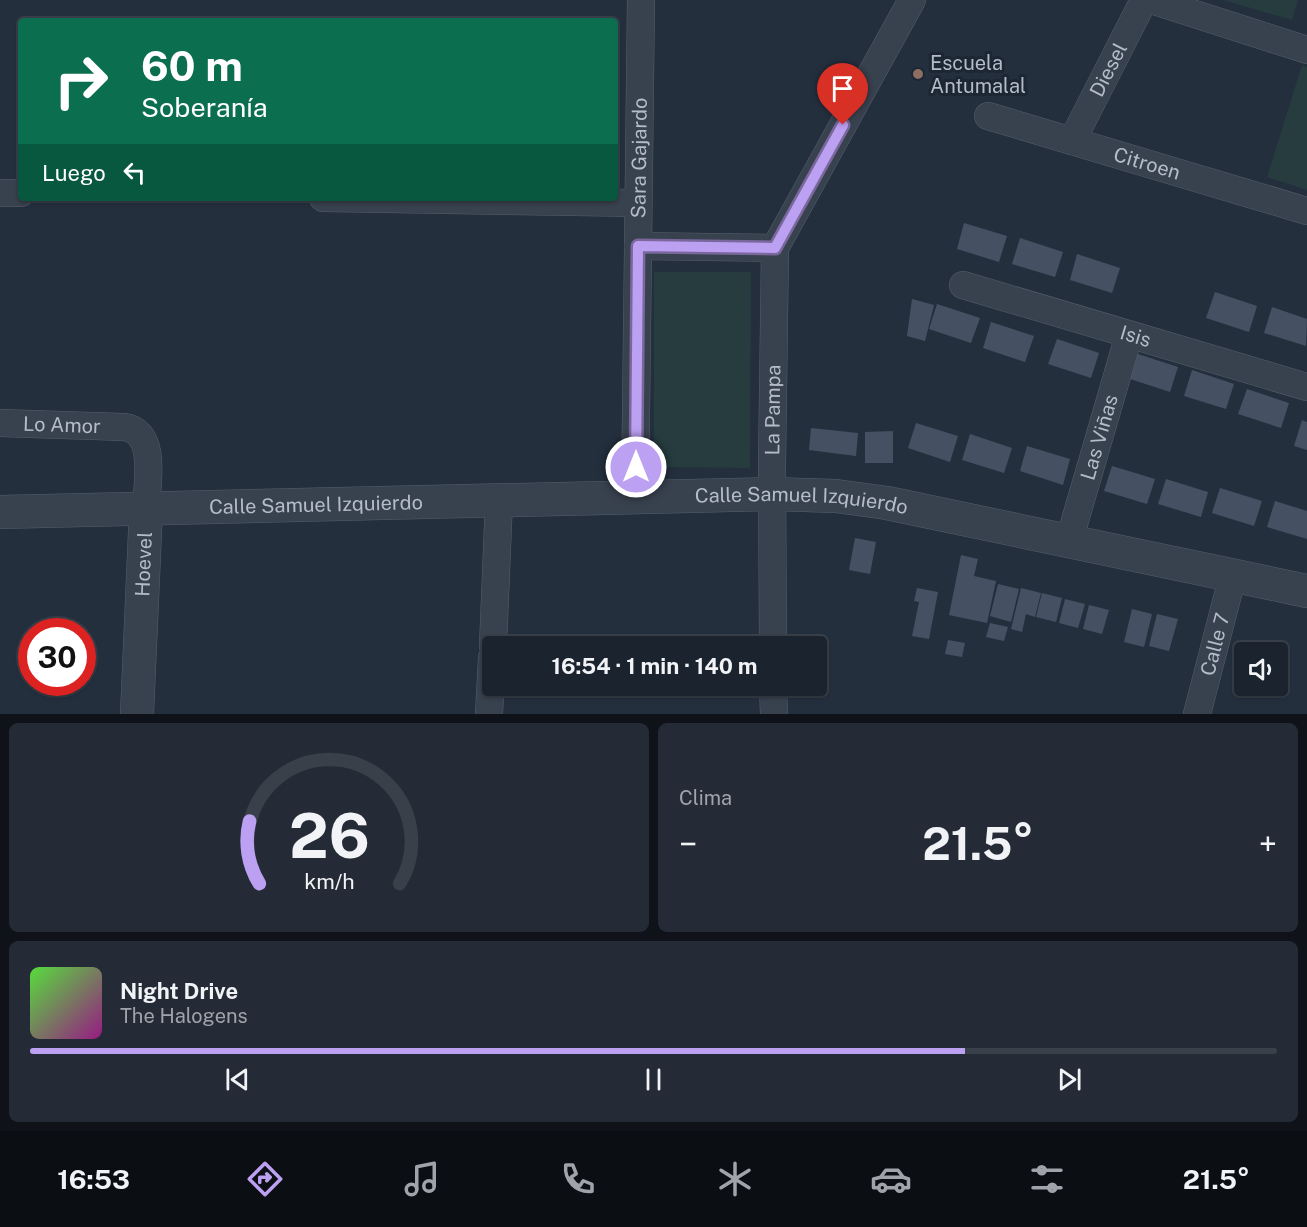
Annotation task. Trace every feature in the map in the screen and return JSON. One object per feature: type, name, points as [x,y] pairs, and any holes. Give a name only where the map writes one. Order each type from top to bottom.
[{"type":"street","name":"Sara Gajardo","points":[[635,497],[640,0]]},
{"type":"street","points":[[638,246],[775,248],[912,0]]},
{"type":"street","name":"Diesel","points":[[1072,141],[1144,0]]},
{"type":"street","points":[[1151,0],[1307,50]]},
{"type":"street","name":"Citroen","points":[[988,116],[1307,211]]},
{"type":"street","points":[[0,193],[18,194]]},
{"type":"street","points":[[512,201],[638,203]]},
{"type":"street","name":"La Pampa","points":[[773,636],[775,248]]},
{"type":"street","name":"Isis","points":[[963,285],[1307,387]]},
{"type":"street","name":"Las Viñas","points":[[1069,541],[1129,335]]},
{"type":"street","name":"Lo Amor","points":[[0,423],[124,427]]},
{"type":"street","name":"Hoevel","points":[[124,427],[141,435],[147,446],[137,714]]},
{"type":"street","name":"Calle Samuel Izquierdo","points":[[0,512],[772,494],[836,496],[870,500],[1307,591]]},
{"type":"street","points":[[492,636],[499,500]]},
{"type":"street","name":"Calle 7","points":[[1197,714],[1233,575]]},
{"type":"street","points":[[489,714],[490,696]]},
{"type":"street","points":[[773,696],[774,714]]},
{"type":"green space","points":[[1223,0],[1298,0],[1292,20]]},
{"type":"green space","points":[[1302,65],[1307,67],[1307,190],[1267,177]]},
{"type":"green space","points":[[654,272],[751,272],[750,468],[654,467]]},
{"type":"building","points":[[964,223],[1007,236],[999,262],[957,249]]},
{"type":"building","points":[[1020,238],[1063,252],[1055,277],[1012,264]]},
{"type":"building","points":[[1077,254],[1120,268],[1112,293],[1070,280]]},
{"type":"building","points":[[1215,292],[1257,306],[1249,332],[1206,318]]},
{"type":"building","points":[[912,299],[934,305],[925,341],[907,336]]},
{"type":"building","points":[[937,304],[980,318],[971,343],[929,329]]},
{"type":"building","points":[[1272,307],[1307,319],[1306,346],[1264,333]]},
{"type":"building","points":[[991,322],[1034,336],[1025,362],[983,348]]},
{"type":"building","points":[[1057,339],[1099,353],[1091,378],[1048,364]]},
{"type":"building","points":[[1135,353],[1178,367],[1170,392],[1127,378]]},
{"type":"building","points":[[1192,370],[1234,384],[1226,409],[1184,396]]},
{"type":"building","points":[[1247,389],[1289,403],[1281,428],[1238,414]]},
{"type":"building","points":[[1302,420],[1307,422],[1307,450],[1294,446]]},
{"type":"building","points":[[916,423],[958,436],[950,462],[908,448]]},
{"type":"building","points":[[811,428],[858,433],[856,456],[809,450]]},
{"type":"building","points":[[893,431],[893,463],[865,463],[865,432]]},
{"type":"building","points":[[970,434],[1012,448],[1004,473],[962,460]]},
{"type":"building","points":[[1027,446],[1070,459],[1063,485],[1020,471]]},
{"type":"building","points":[[1112,466],[1155,479],[1147,504],[1104,491]]},
{"type":"building","points":[[1166,479],[1208,492],[1201,517],[1158,504]]},
{"type":"building","points":[[1220,488],[1262,501],[1254,526],[1212,513]]},
{"type":"building","points":[[1275,501],[1307,511],[1307,539],[1267,527]]},
{"type":"building","points":[[855,538],[876,542],[870,574],[849,570]]},
{"type":"building","points":[[961,555],[978,559],[974,576],[996,581],[987,623],[949,615]]},
{"type":"building","points":[[998,584],[1019,589],[1011,622],[990,616]]},
{"type":"building","points":[[917,588],[938,592],[929,639],[912,636],[919,602],[914,601]]},
{"type":"building","points":[[1021,588],[1041,593],[1035,617],[1026,614],[1022,632],[1011,629]]},
{"type":"building","points":[[1042,593],[1062,598],[1056,622],[1036,617]]},
{"type":"building","points":[[1065,599],[1085,604],[1078,628],[1059,623]]},
{"type":"building","points":[[1089,605],[1109,610],[1102,634],[1083,629]]},
{"type":"building","points":[[1132,609],[1152,614],[1144,647],[1124,642]]},
{"type":"building","points":[[1157,614],[1178,619],[1169,651],[1149,646]]},
{"type":"building","points":[[990,623],[1008,627],[1004,641],[986,637]]},
{"type":"building","points":[[948,640],[965,643],[962,657],[945,654]]},
{"type":"place","name":"Escuela Antumalal","points":[[918,74]]},
{"type":"route","points":[[636,467],[638,246],[775,248],[843,125]]}]
